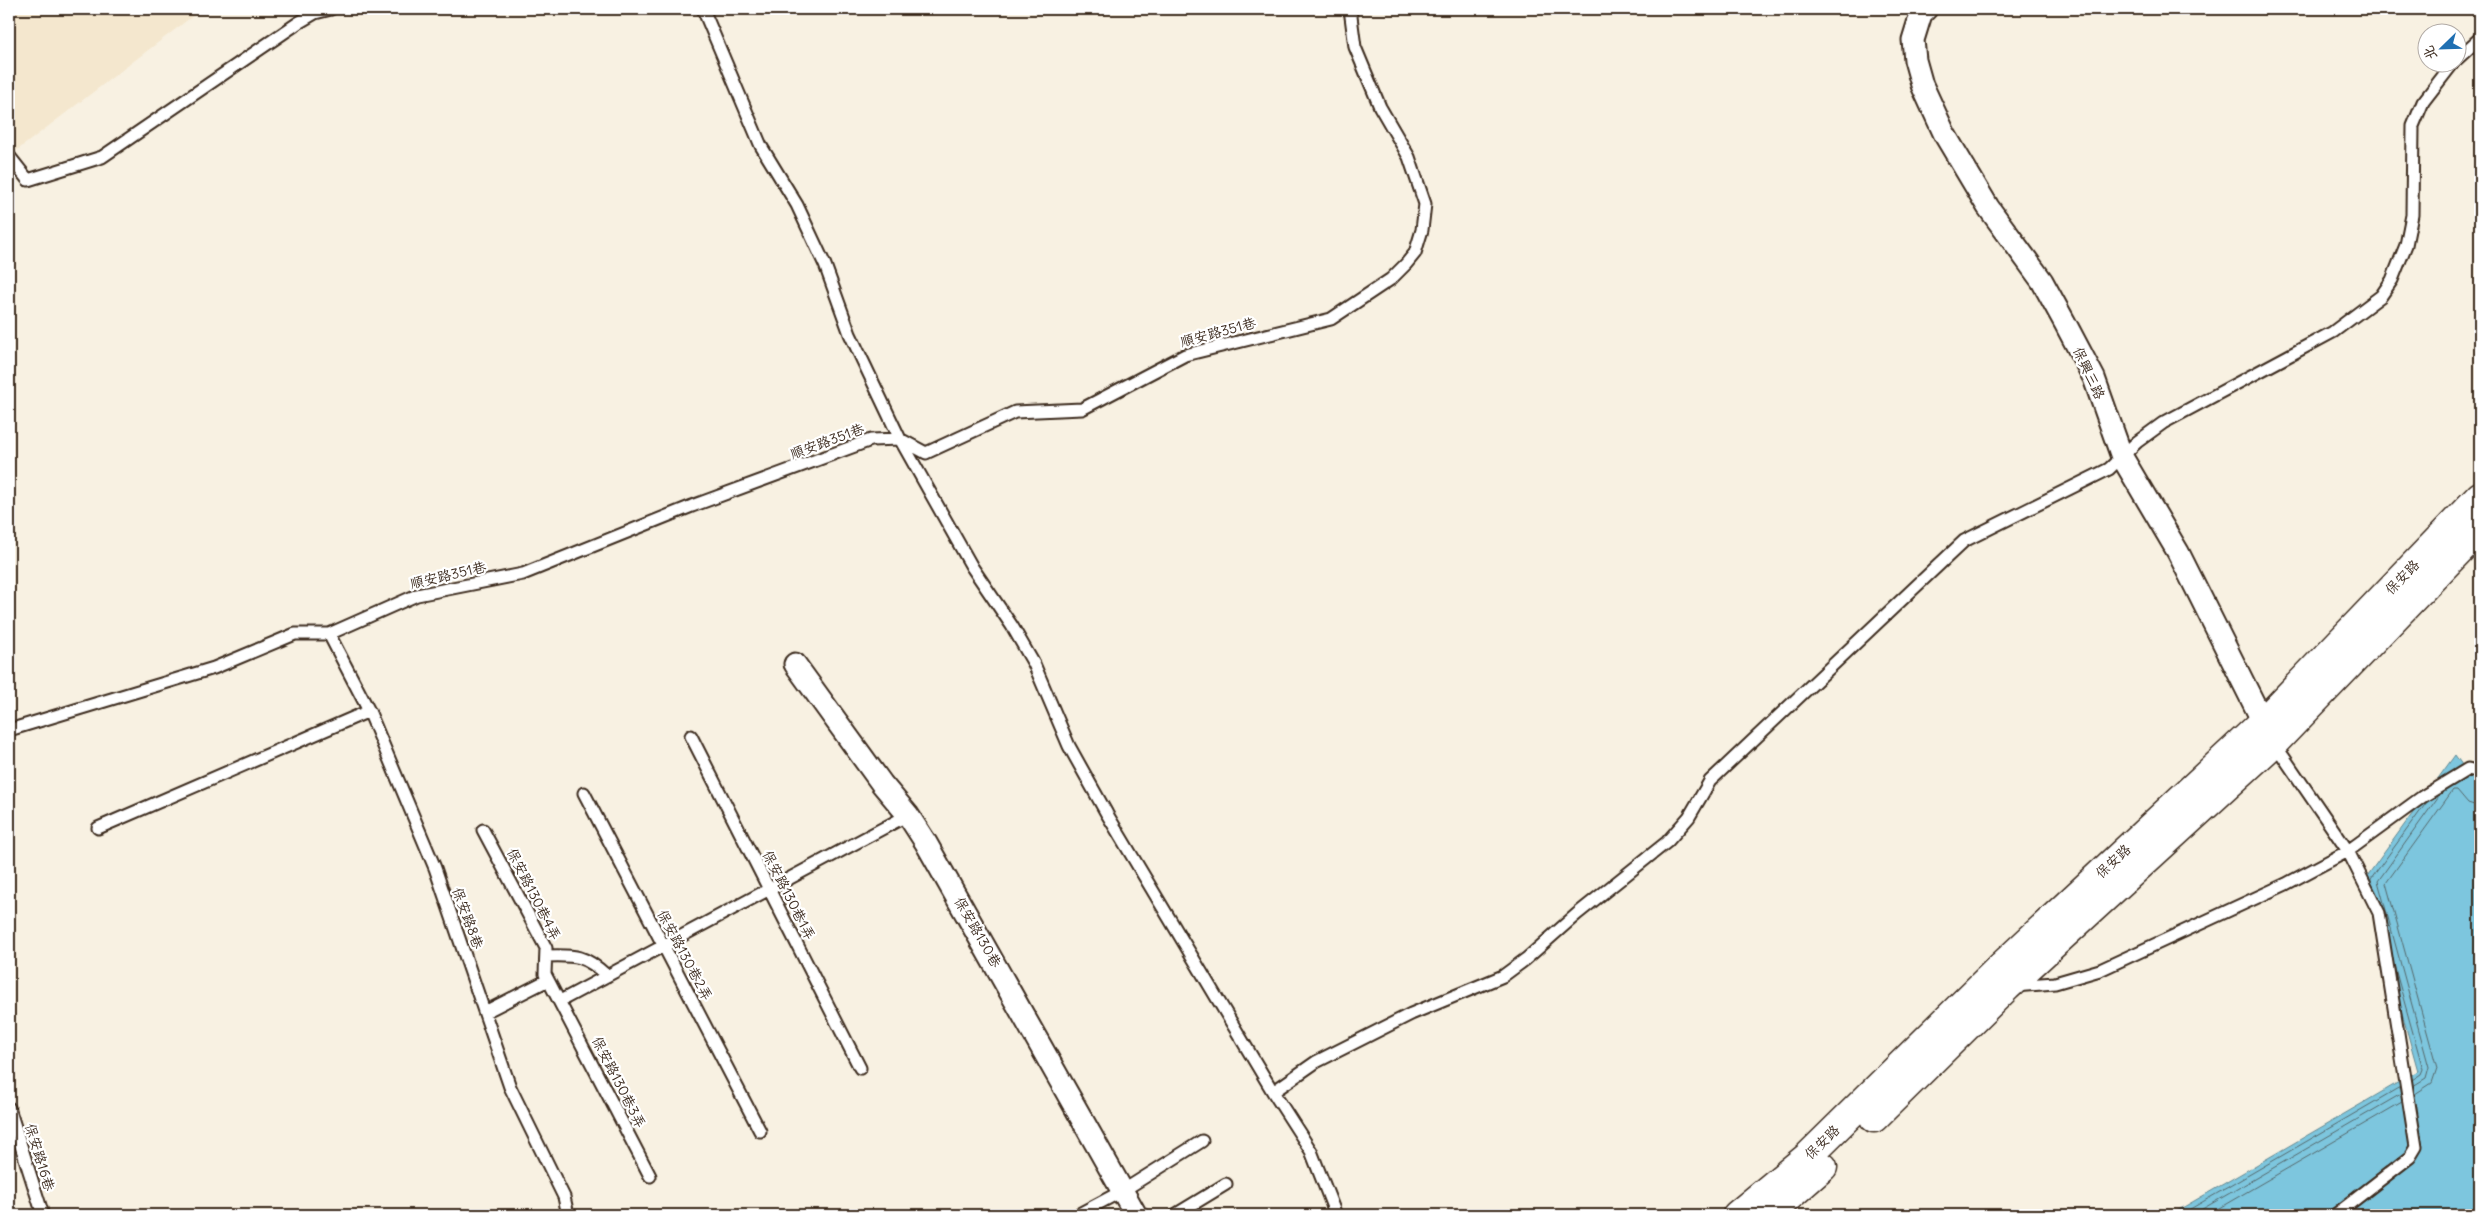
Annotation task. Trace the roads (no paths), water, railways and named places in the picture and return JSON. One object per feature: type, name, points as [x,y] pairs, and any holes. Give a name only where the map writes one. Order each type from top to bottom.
[{"type":"main road","name":"保安路","points":[[1736,1215],[1807,1156],[1996,971],[2268,733],[2480,496]]},
{"type":"main road","name":"保安路","points":[[1768,1215],[1828,1163],[2268,733],[2480,529]]},
{"type":"street","name":"保興三路","points":[[1926,9],[1921,14],[1913,40],[1915,60],[1922,85],[1945,135],[1988,208],[2042,281],[2065,323],[2094,378],[2122,457],[2178,552],[2268,733]]},
{"type":"street","name":"保安路130巷","points":[[795,664],[882,784],[908,815],[971,920],[1124,1190],[1136,1215]]},
{"type":"lane","points":[[9,156],[28,180],[102,157],[315,13],[331,9]]},
{"type":"lane","points":[[703,9],[761,146],[797,205],[825,265],[850,334],[900,439],[972,568],[1012,626],[1034,664],[1069,746],[1107,814],[1273,1092],[1311,1151],[1336,1215]]},
{"type":"lane","name":"順安路351巷","points":[[9,730],[214,668],[295,634],[329,634],[417,595],[523,574],[692,506],[871,440],[900,439],[926,453],[1015,412],[1082,409],[1185,355],[1330,320],[1392,279],[1415,253],[1422,230],[1425,204],[1409,157],[1380,107],[1355,47],[1350,9]]},
{"type":"lane","points":[[2466,51],[2480,38]]},
{"type":"lane","points":[[1273,1092],[1316,1062],[1411,1014],[1503,976],[1526,959],[1577,914],[1667,842],[1689,817],[1710,781],[1947,554],[1982,530],[2109,469],[2137,442],[2163,423],[2333,332],[2382,296],[2392,280],[2406,245],[2412,216],[2413,126],[2415,119],[2423,102],[2446,72]]},
{"type":"lane","name":"保安路8巷","points":[[329,634],[369,711],[435,868],[510,1087],[564,1197],[568,1215]]},
{"type":"lane","points":[[98,828],[369,711]]},
{"type":"lane","points":[[2268,733],[2348,851],[2379,913],[2416,1147],[2410,1157],[2335,1215]]},
{"type":"lane","name":"保安路130巷1弄","points":[[691,736],[860,1068]]},
{"type":"lane","points":[[2008,987],[2055,983],[2100,970],[2286,884],[2348,851],[2422,797],[2468,769],[2480,772]]},
{"type":"lane","name":"保安路130巷2弄","points":[[584,793],[760,1131]]},
{"type":"lane","points":[[560,1001],[908,815]]},
{"type":"lane","name":"保安路130巷4弄","points":[[483,830],[546,948],[547,956],[544,967],[548,980],[560,1001]]},
{"type":"lane","points":[[547,956],[577,956],[594,963],[607,976]]},
{"type":"lane","points":[[485,1012],[548,980]]},
{"type":"lane","name":"保安路130巷3弄","points":[[560,1001],[650,1176]]},
{"type":"lane","name":"保安路16巷","points":[[9,1108],[42,1215]]},
{"type":"lane","points":[[1077,1215],[1124,1190],[1202,1141]]},
{"type":"lane","points":[[1175,1215],[1226,1184]]},
{"type":"water","points":[[2455,755],[2480,790],[2480,1215],[2170,1215],[2418,1071],[2365,879]]}]
